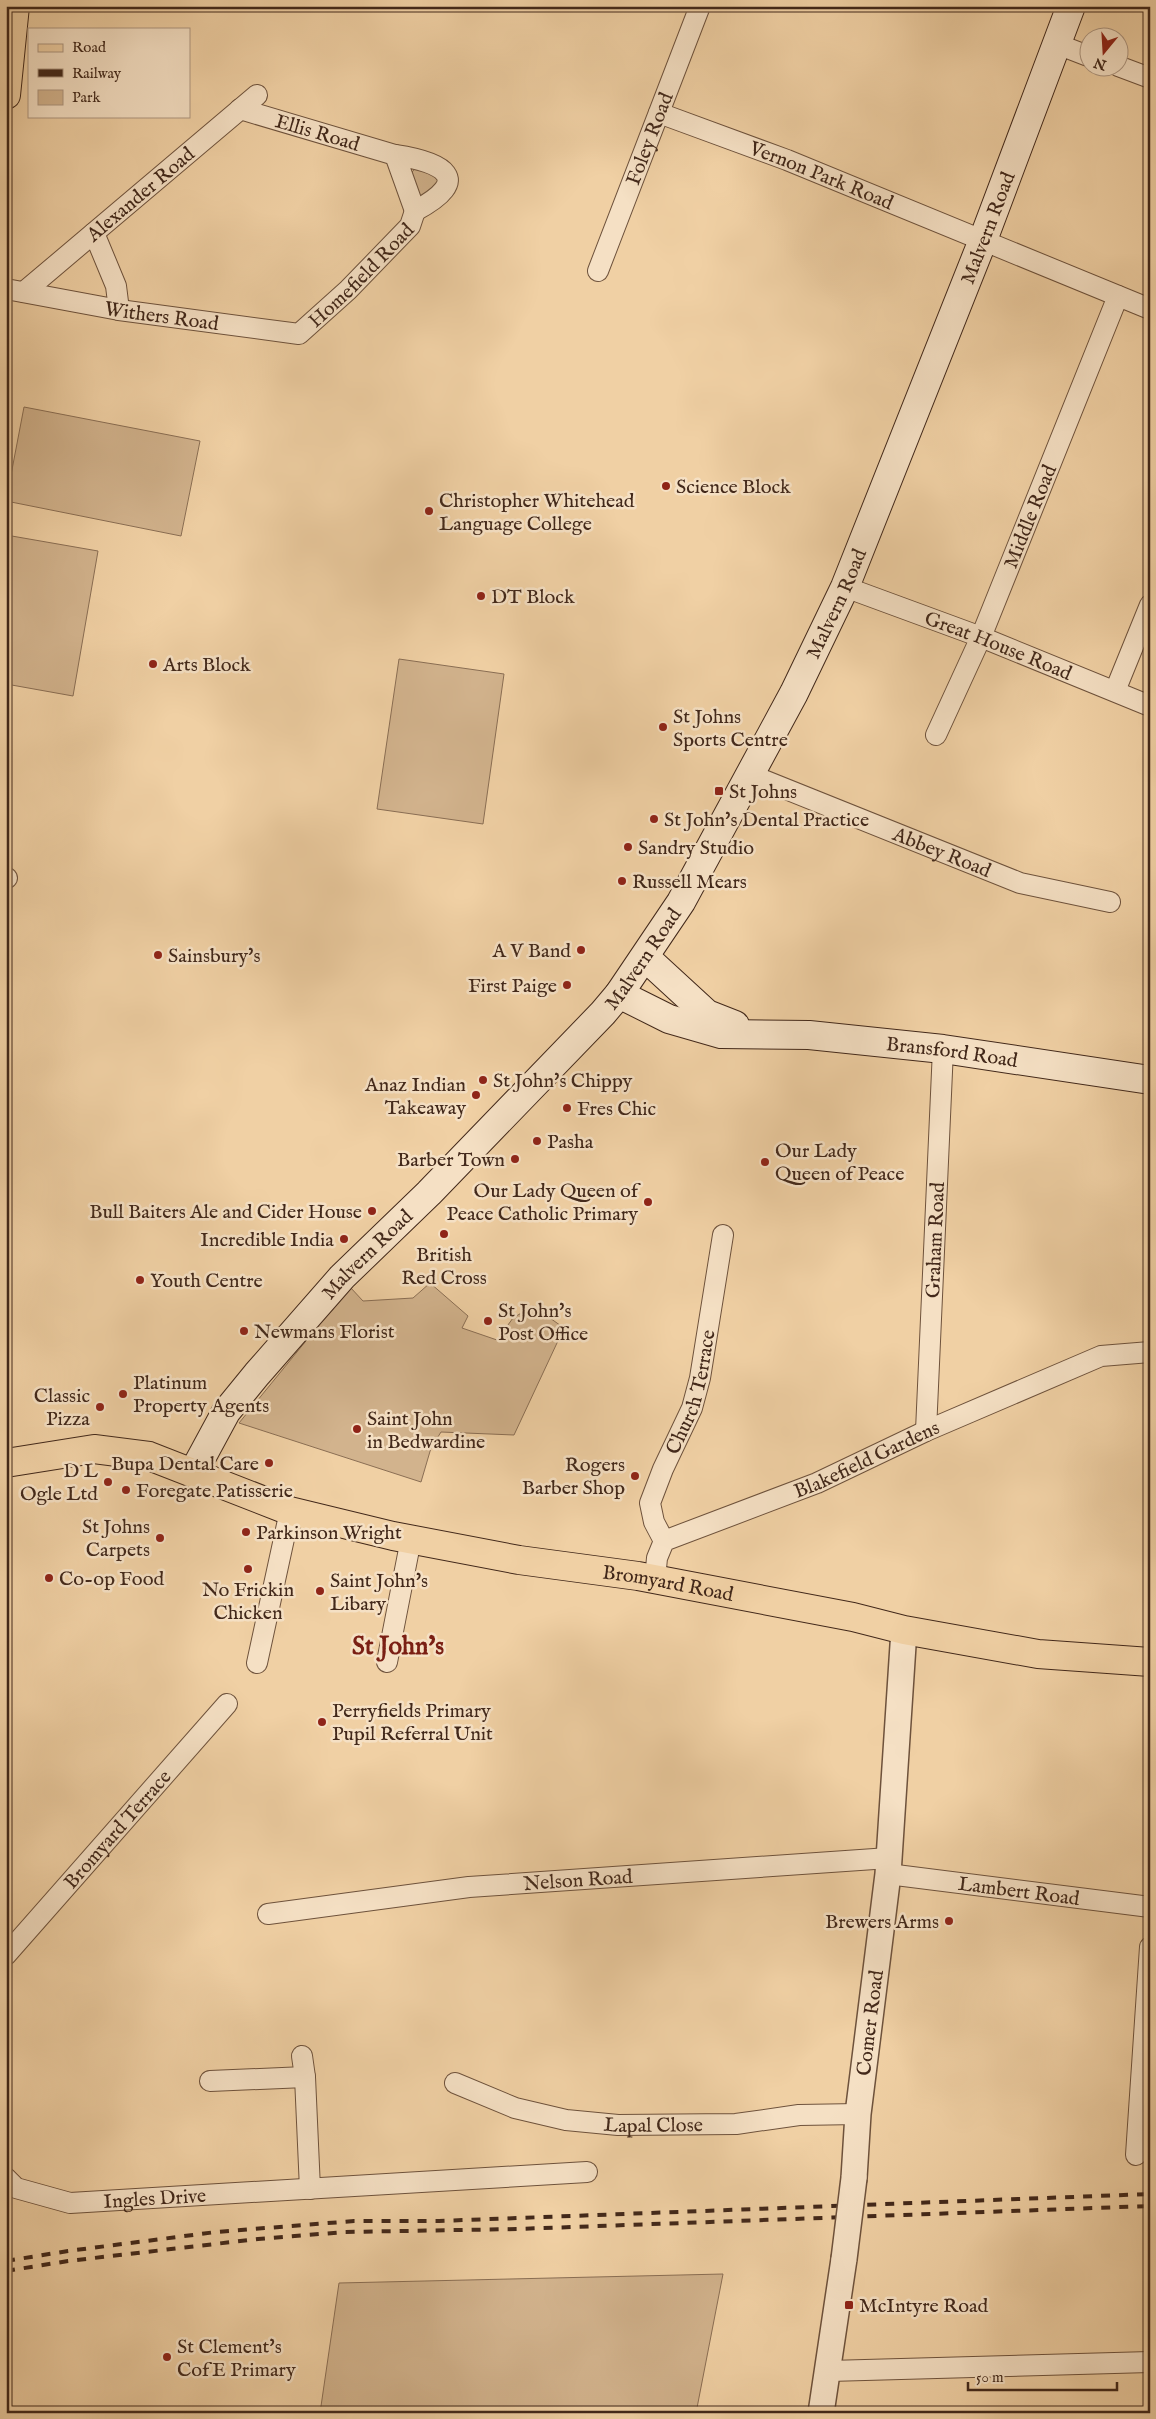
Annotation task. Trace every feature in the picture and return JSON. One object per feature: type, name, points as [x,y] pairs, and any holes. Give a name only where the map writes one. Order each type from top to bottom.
[{"type":"main road","points":[[6,95],[15,6]]},
{"type":"main road","name":"Malvern Road","points":[[193,1473],[226,1412],[257,1374],[342,1277],[429,1193],[619,994],[681,902],[794,693],[845,587],[1072,6]]},
{"type":"main road","name":"Bransford Road","points":[[645,957],[707,1014],[755,1034]]},
{"type":"main road","name":"Bransford Road","points":[[619,994],[669,1019],[721,1034],[809,1035],[943,1050],[1150,1080]]},
{"type":"main road","points":[[6,1463],[94,1449],[149,1456],[193,1473]]},
{"type":"main road","name":"Bromyard Road","points":[[193,1473],[290,1511],[411,1539],[519,1560],[655,1579],[853,1618],[904,1630],[1038,1654],[1150,1662]]},
{"type":"street","name":"Foley Road","points":[[598,271],[700,6]]},
{"type":"street","points":[[1057,44],[1078,52]]},
{"type":"street","points":[[1128,70],[1150,78]]},
{"type":"street","name":"Alexander Road","points":[[15,291],[94,233],[257,95]]},
{"type":"street","name":"Ellis Road","points":[[240,109],[395,155],[429,161],[440,166],[445,172],[447,183],[443,192],[435,200],[415,211]]},
{"type":"street","name":"Vernon Park Road","points":[[659,113],[787,160],[1150,309]]},
{"type":"street","points":[[395,155],[415,211]]},
{"type":"street","name":"Homefield Road","points":[[299,334],[348,290],[410,226],[415,211]]},
{"type":"street","points":[[94,233],[116,286],[119,310]]},
{"type":"street","name":"Withers Road","points":[[15,291],[119,310],[299,334]]},
{"type":"street","name":"Middle Road","points":[[936,735],[981,637],[1118,296]]},
{"type":"street","name":"Great House Road","points":[[845,587],[981,637],[1150,706]]},
{"type":"street","points":[[1114,691],[1150,605]]},
{"type":"street","name":"Abbey Road","points":[[751,775],[1020,883],[1110,902]]},
{"type":"street","name":"Graham Road","points":[[926,1431],[943,1050]]},
{"type":"street","name":"Church Terrace","points":[[664,1541],[654,1522],[650,1503],[663,1469],[692,1408],[700,1378],[723,1235]]},
{"type":"street","name":"Blakefield Gardens","points":[[664,1541],[817,1483],[926,1431],[1101,1356],[1150,1352]]},
{"type":"street","points":[[257,1663],[290,1511]]},
{"type":"street","points":[[387,1662],[411,1539]]},
{"type":"street","points":[[655,1579],[657,1558],[664,1541]]},
{"type":"street","name":"Comer Road","points":[[821,2413],[829,2371],[844,2259],[854,2178],[858,2114],[889,1866],[904,1630]]},
{"type":"street","name":"Bromyard Terrace","points":[[6,1955],[227,1704]]},
{"type":"street","name":"Lambert Road","points":[[889,1866],[1150,1907]]},
{"type":"street","name":"Nelson Road","points":[[268,1914],[469,1887],[889,1866]]},
{"type":"street","points":[[1136,2155],[1150,1947]]},
{"type":"street","points":[[302,2056],[305,2077],[310,2189]]},
{"type":"street","points":[[210,2081],[305,2077]]},
{"type":"street","name":"Lapal Close","points":[[455,2083],[515,2108],[566,2120],[618,2125],[736,2124],[799,2115],[858,2114]]},
{"type":"street","name":"Ingles Drive","points":[[6,2178],[16,2188],[70,2203],[586,2172]]},
{"type":"street","points":[[829,2371],[1150,2362]]},
{"type":"green space","points":[[419,164],[436,168],[441,186],[431,198],[413,194],[407,178]]},
{"type":"green space","points":[[24,407],[200,441],[181,536],[6,501]]},
{"type":"green space","points":[[6,535],[98,551],[73,696],[6,684]]},
{"type":"green space","points":[[399,659],[504,674],[483,824],[377,809]]},
{"type":"green space","points":[[430,1283],[468,1316],[462,1328],[497,1340],[513,1318],[533,1306],[564,1328],[514,1435],[441,1432],[431,1448],[421,1482],[239,1423],[350,1287],[363,1301],[413,1298]]},
{"type":"green space","points":[[723,2274],[696,2413],[320,2413],[339,2283]]},
{"type":"railway","points":[[6,2261],[216,2232],[354,2221],[439,2221],[1150,2194]]},
{"type":"railway","points":[[6,2271],[68,2261],[258,2239],[345,2232],[517,2229],[1150,2206]]},
{"type":"place","name":"Science Block","points":[[666,486]]},
{"type":"place","name":"Christopher Whitehead Language College","points":[[429,511]]},
{"type":"place","name":"DT Block","points":[[481,596]]},
{"type":"place","name":"Arts Block","points":[[153,664]]},
{"type":"place","name":"St Johns Sports Centre","points":[[663,727]]},
{"type":"place","name":"St Johns","points":[[719,791]]},
{"type":"place","name":"St John's Dental Practice","points":[[654,819]]},
{"type":"place","name":"Sandry Studio","points":[[628,847]]},
{"type":"place","name":"Russell Mears","points":[[622,881]]},
{"type":"place","name":"A V Band","points":[[581,950]]},
{"type":"place","name":"Sainsbury's","points":[[158,955]]},
{"type":"place","name":"First Paige","points":[[567,985]]},
{"type":"place","name":"St John's Chippy","points":[[483,1080]]},
{"type":"place","name":"Anaz Indian Takeaway","points":[[476,1095]]},
{"type":"place","name":"Fres Chic","points":[[567,1108]]},
{"type":"place","name":"Pasha","points":[[537,1141]]},
{"type":"place","name":"Barber Town","points":[[515,1159]]},
{"type":"place","name":"Our Lady Queen of Peace","points":[[765,1162]]},
{"type":"place","name":"Our Lady Queen of Peace Catholic Primary","points":[[648,1202]]},
{"type":"place","name":"Bull Baiters Ale and Cider House","points":[[372,1211]]},
{"type":"place","name":"British Red Cross","points":[[444,1234]]},
{"type":"place","name":"Incredible India","points":[[344,1239]]},
{"type":"place","name":"Youth Centre","points":[[140,1280]]},
{"type":"place","name":"St John's Post Office","points":[[488,1321]]},
{"type":"place","name":"Newmans Florist","points":[[244,1331]]},
{"type":"place","name":"Platinum Property Agents","points":[[123,1394]]},
{"type":"place","name":"Classic Pizza","points":[[100,1407]]},
{"type":"place","name":"Saint John in Bedwardine","points":[[357,1429]]},
{"type":"place","name":"Bupa Dental Care","points":[[269,1463]]},
{"type":"place","name":"Rogers Barber Shop","points":[[635,1476]]},
{"type":"place","name":"D L Ogle Ltd","points":[[108,1482]]},
{"type":"place","name":"Foregate Patisserie","points":[[126,1490]]},
{"type":"place","name":"Parkinson Wright","points":[[246,1532]]},
{"type":"place","name":"St Johns Carpets","points":[[160,1538]]},
{"type":"place","name":"No Frickin Chicken","points":[[248,1569]]},
{"type":"place","name":"Co-op Food","points":[[49,1578]]},
{"type":"place","name":"Saint John's Libary","points":[[320,1591]]},
{"type":"place","name":"Perryfields Primary Pupil Referral Unit","points":[[322,1722]]},
{"type":"place","name":"Brewers Arms","points":[[949,1921]]},
{"type":"place","name":"McIntyre Road","points":[[849,2305]]},
{"type":"place","name":"St Clement's CofE Primary","points":[[167,2357]]},
{"type":"district","name":"St John's","points":[[398,1645]]}]
